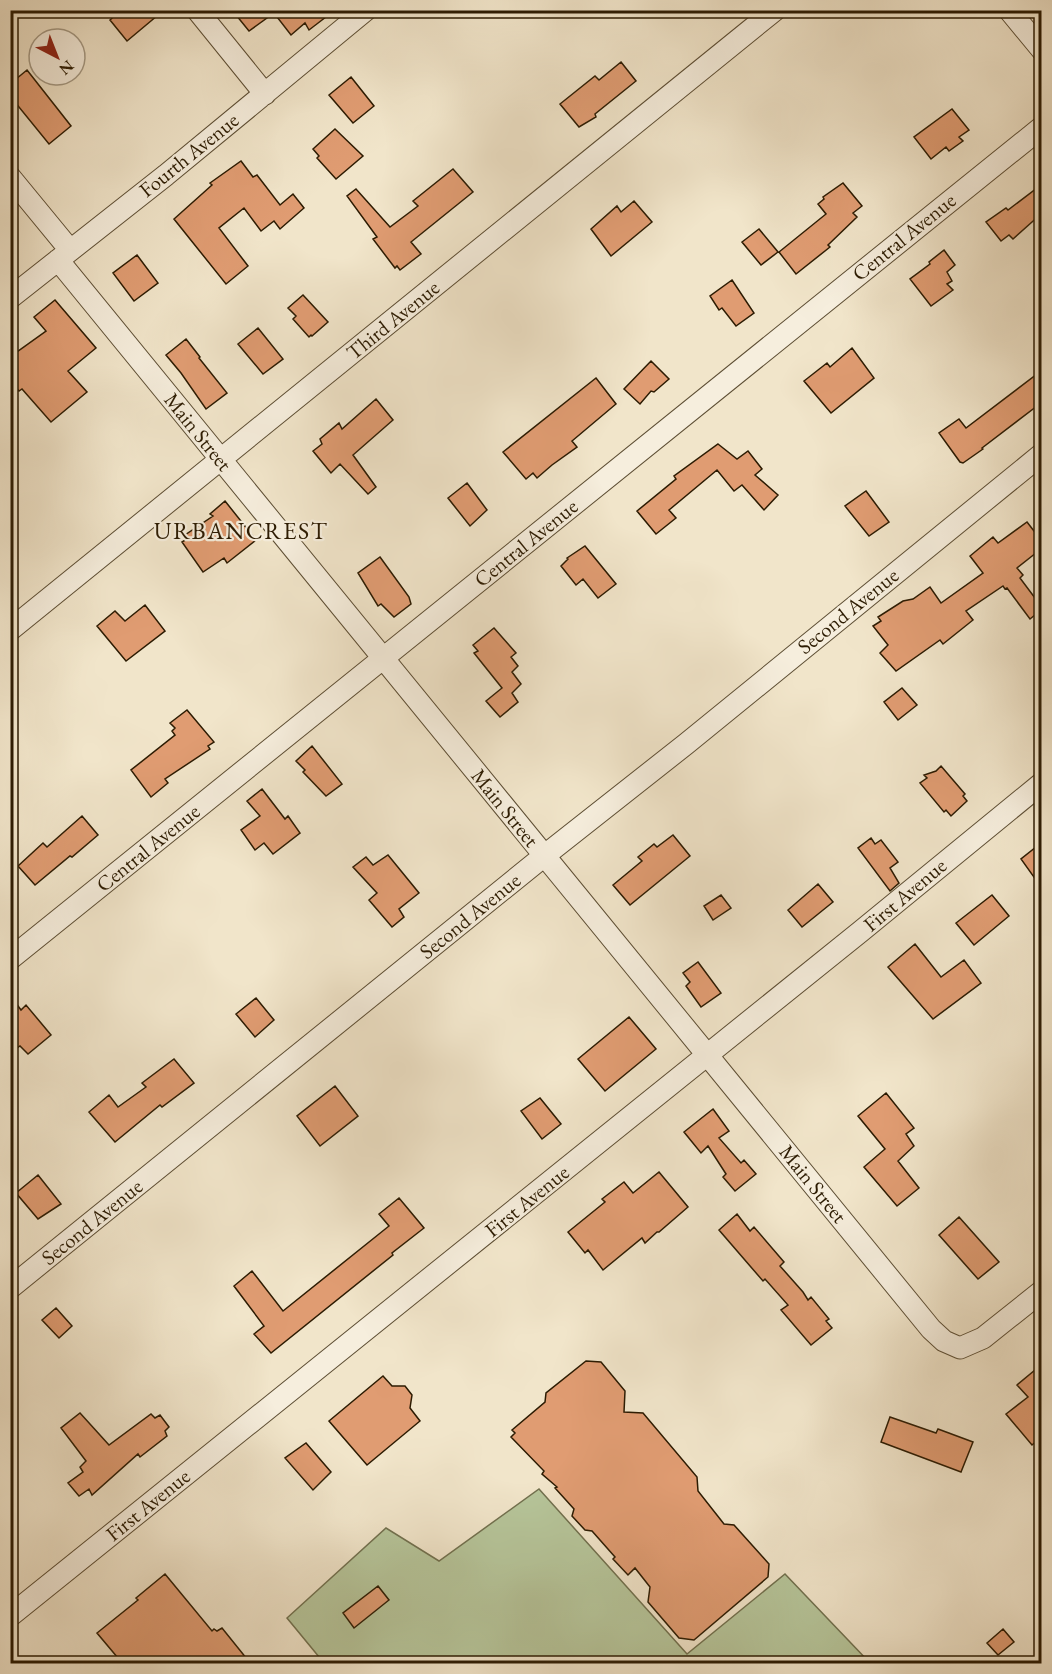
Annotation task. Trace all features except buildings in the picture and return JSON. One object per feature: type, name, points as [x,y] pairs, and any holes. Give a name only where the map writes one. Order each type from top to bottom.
[{"type":"street","points":[[197,10],[265,94]]},
{"type":"street","name":"Fourth Avenue","points":[[10,298],[166,175],[366,10]]},
{"type":"street","name":"Third Avenue","points":[[10,630],[775,10]]},
{"type":"street","points":[[1009,10],[1041,50]]},
{"type":"street","name":"Central Avenue","points":[[10,959],[1041,127]]},
{"type":"street","name":"Main Street","points":[[10,177],[64,255],[220,459],[931,1329],[944,1341],[960,1348],[983,1338],[1041,1291]]},
{"type":"street","name":"Second Avenue","points":[[10,1288],[686,744],[1041,454]]},
{"type":"street","name":"First Avenue","points":[[10,1616],[860,932],[1041,783]]},
{"type":"green space","points":[[539,1489],[687,1654],[785,1574],[870,1663],[324,1663],[287,1618],[386,1528],[439,1561]]},
{"type":"district","name":"URBANCREST","points":[[241,531]]}]
